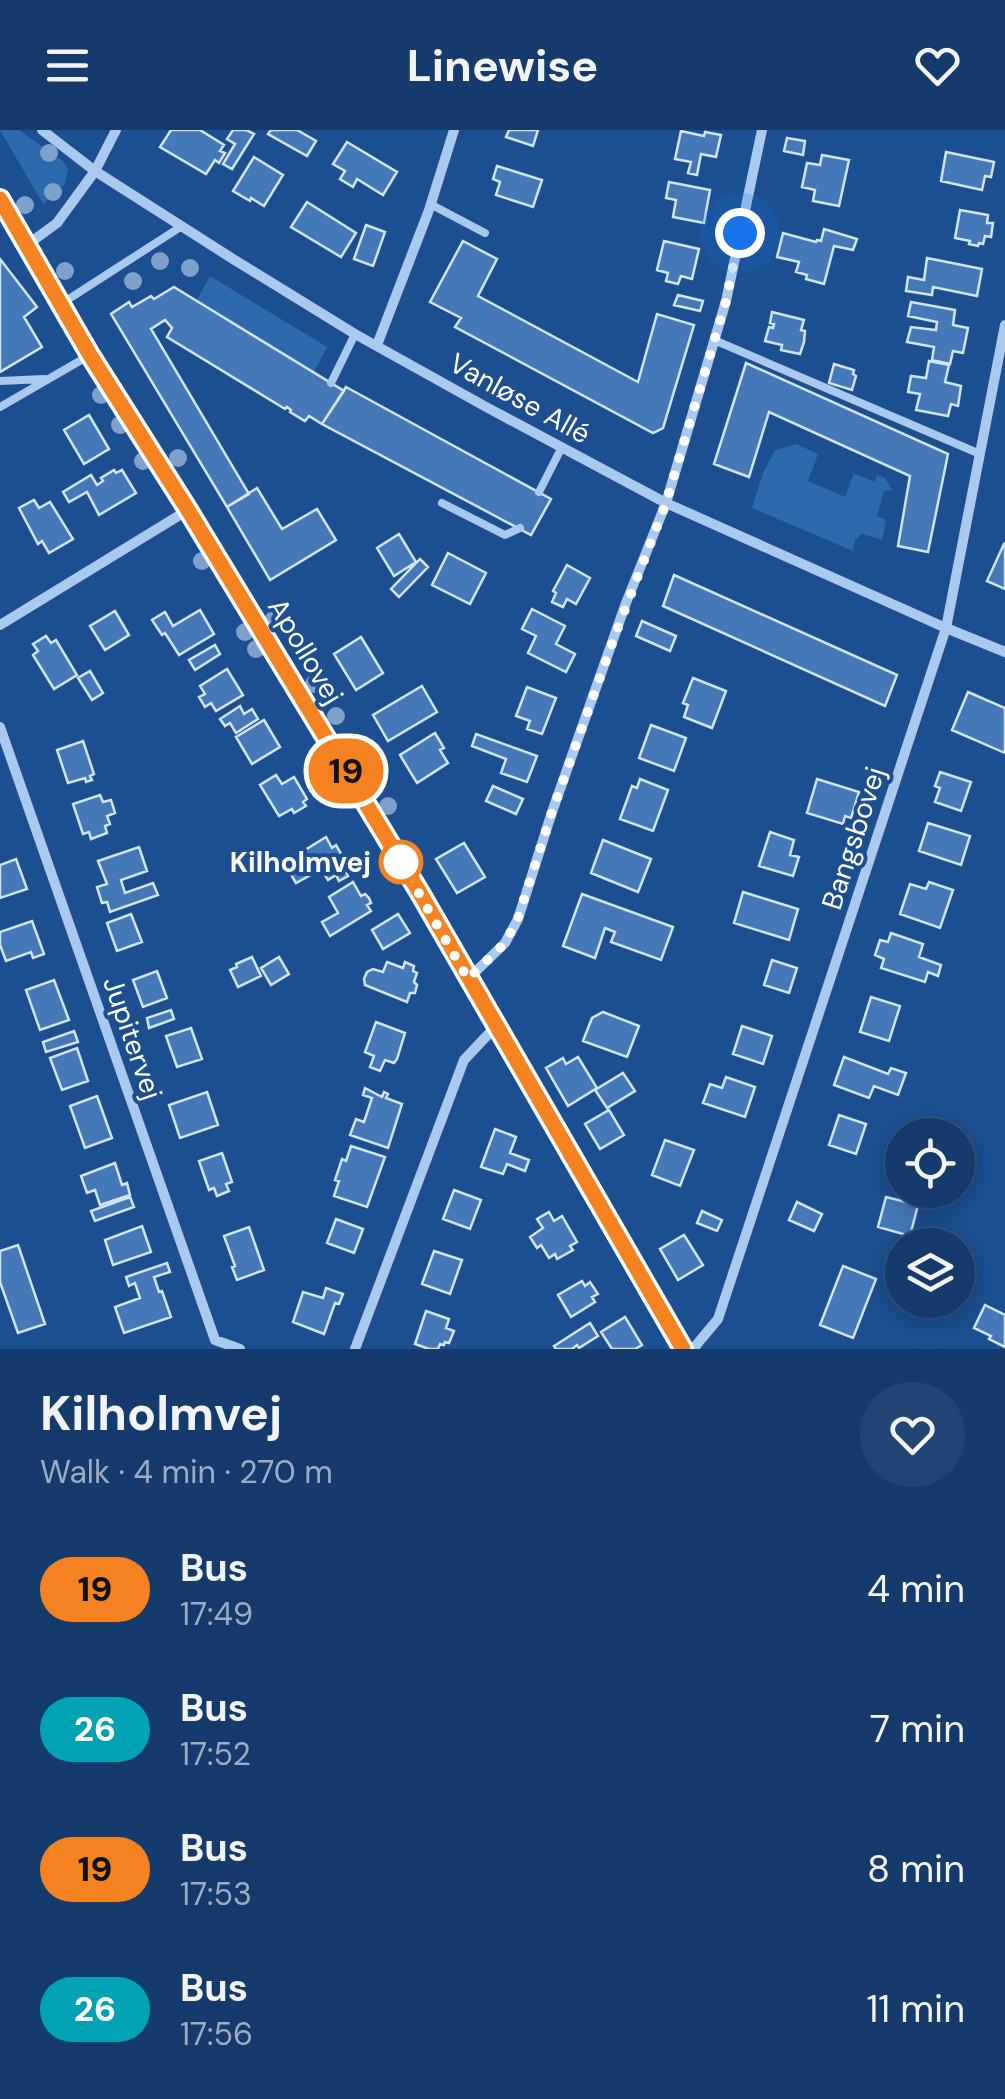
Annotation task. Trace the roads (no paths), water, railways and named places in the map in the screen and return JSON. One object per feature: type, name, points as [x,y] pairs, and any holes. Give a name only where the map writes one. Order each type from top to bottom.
[{"type":"street","name":"Vanløse Allé","points":[[42,130],[96,171],[355,334],[562,447],[666,503],[1005,652]]},
{"type":"street","points":[[27,244],[57,224],[96,171],[116,130]]},
{"type":"street","points":[[377,345],[454,130]]},
{"type":"street","points":[[468,979],[505,943],[518,918],[552,812],[666,503],[726,301],[762,130]]},
{"type":"street","name":"Apollovej","points":[[0,199],[90,355],[420,893],[683,1349]]},
{"type":"street","name":"Bangsbovej","points":[[693,1349],[718,1319],[946,628],[1005,325]]},
{"type":"street","points":[[0,625],[188,510]]},
{"type":"street","name":"Jupitervej","points":[[0,727],[216,1340],[240,1349]]},
{"type":"street","points":[[356,1349],[464,1060],[496,1026]]},
{"type":"lane","points":[[430,204],[485,233]]},
{"type":"lane","points":[[60,304],[182,226]]},
{"type":"lane","points":[[332,383],[355,334]]},
{"type":"lane","points":[[714,340],[980,454]]},
{"type":"lane","points":[[0,407],[90,355]]},
{"type":"lane","points":[[0,381],[49,379]]},
{"type":"lane","points":[[539,492],[562,447]]},
{"type":"lane","points":[[442,503],[505,535],[520,528]]},
{"type":"place","name":"Kilholmvej","points":[[401,862]]}]
